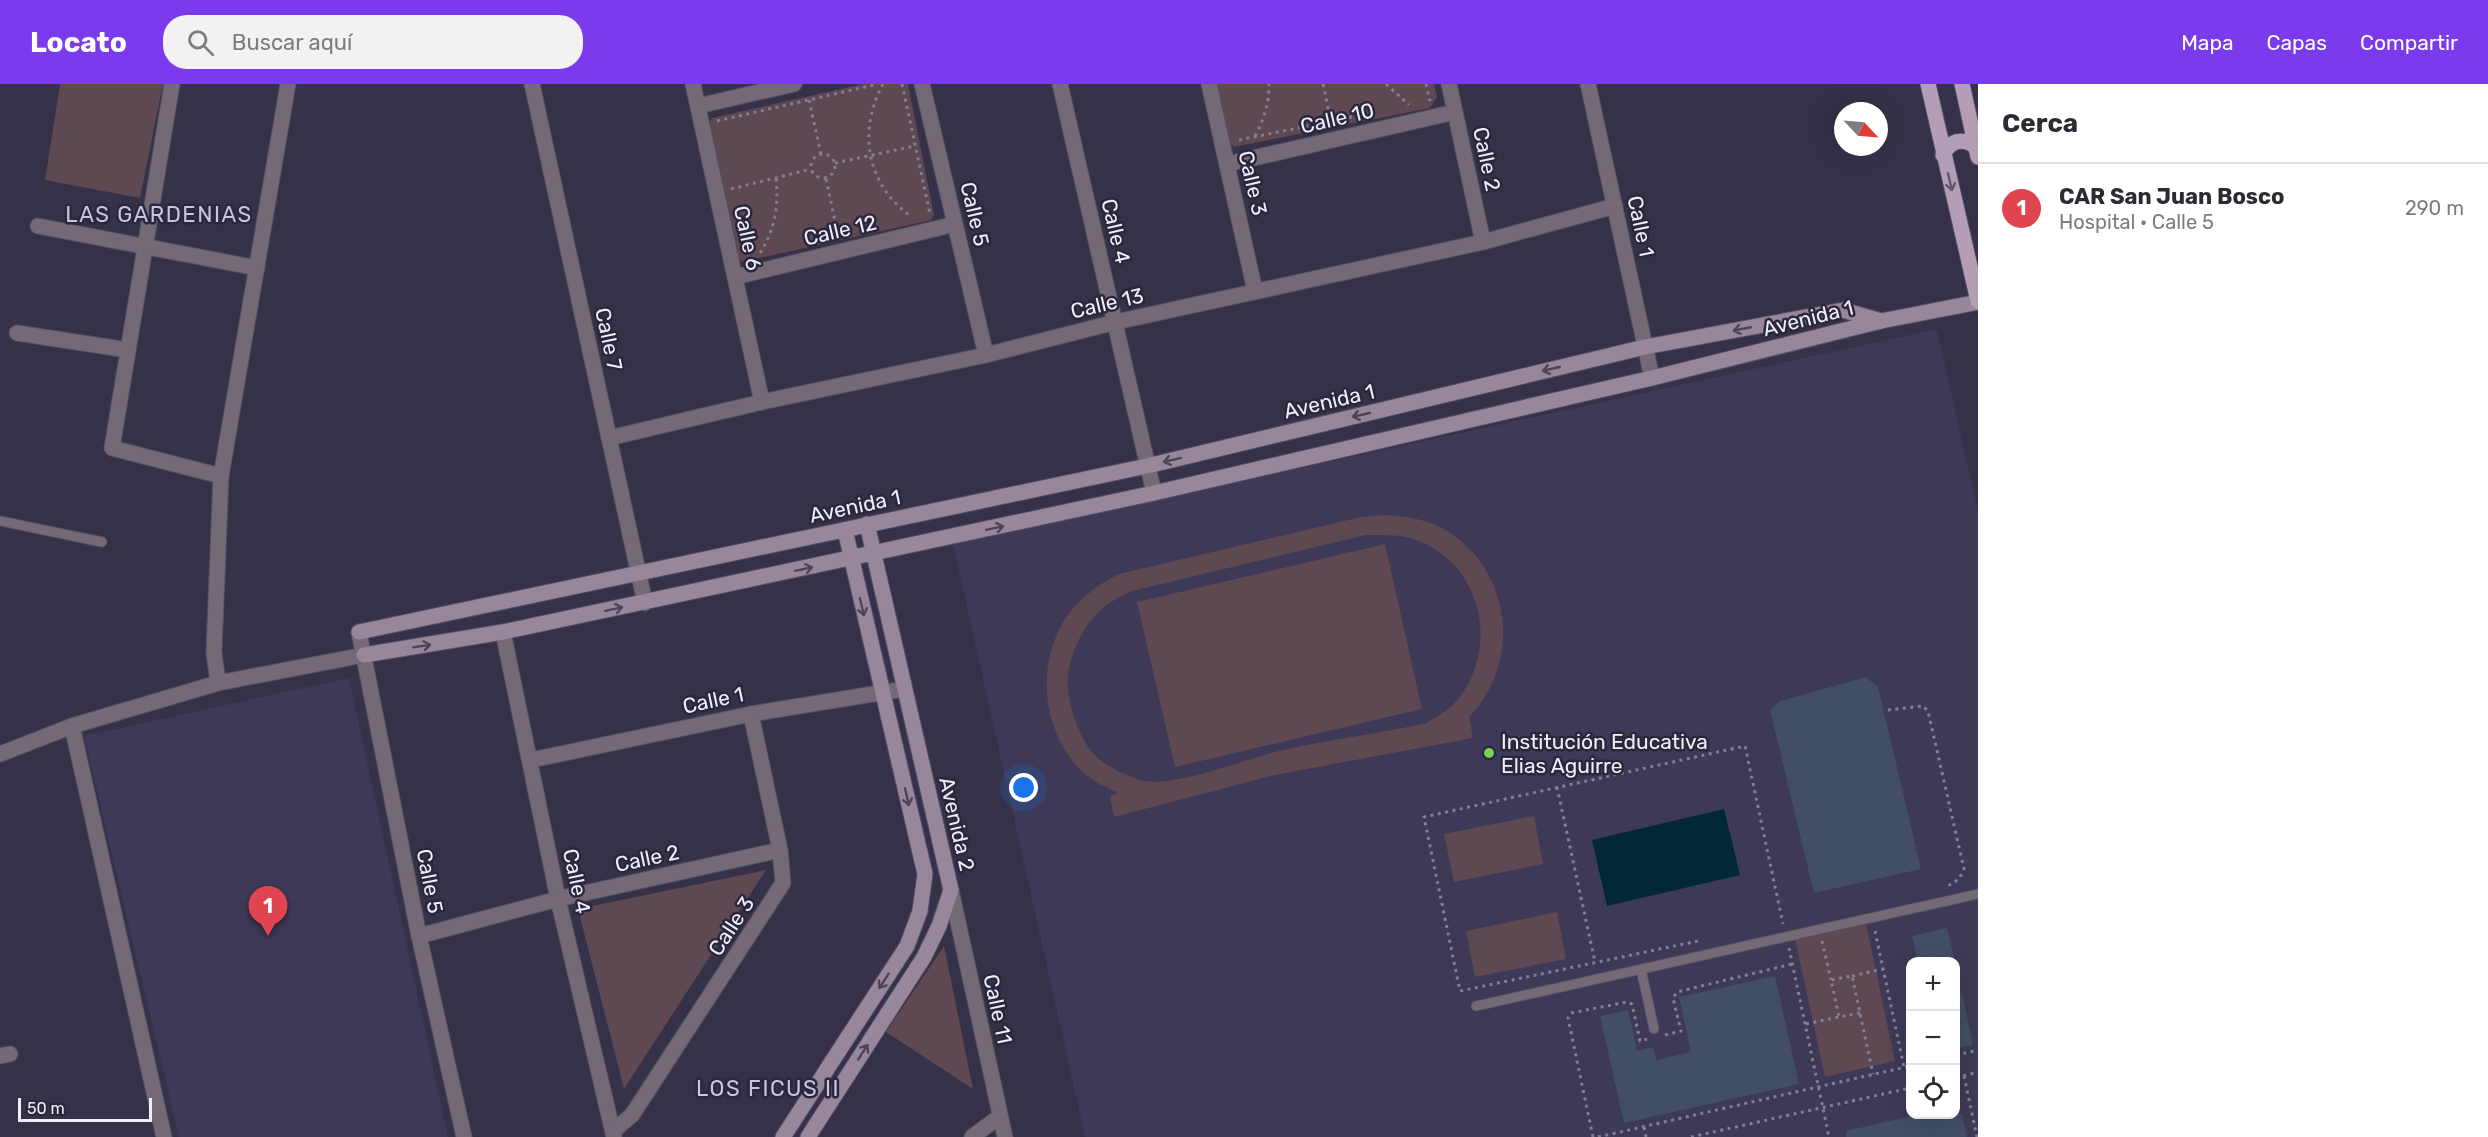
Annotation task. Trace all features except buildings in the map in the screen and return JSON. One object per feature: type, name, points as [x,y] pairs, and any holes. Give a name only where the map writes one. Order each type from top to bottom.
[{"type":"main road","points":[[1928,84],[1978,302]]},
{"type":"main road","points":[[1962,84],[1977,152]]},
{"type":"main road","points":[[1943,154],[1951,144],[1957,141],[1964,141],[1977,152]]},
{"type":"street","points":[[172,84],[112,448],[221,476]]},
{"type":"street","points":[[218,683],[214,651],[221,476],[287,84]]},
{"type":"street","name":"Calle 7","points":[[532,84],[645,603]]},
{"type":"street","name":"Calle 6","points":[[693,84],[762,402]]},
{"type":"street","points":[[698,106],[794,84]]},
{"type":"street","name":"Calle 5","points":[[922,84],[986,355]]},
{"type":"street","name":"Calle 4","points":[[1060,84],[1154,494]]},
{"type":"street","name":"Calle 3","points":[[1209,84],[1255,291]]},
{"type":"street","name":"Calle 2","points":[[1449,84],[1483,242]]},
{"type":"street","name":"Calle 1","points":[[1588,84],[1652,378]]},
{"type":"street","name":"Calle 10","points":[[1227,164],[1455,112]]},
{"type":"street","name":"Calle 13","points":[[609,438],[762,402],[986,355],[1116,322],[1483,242],[1615,206]]},
{"type":"street","name":"Calle 12","points":[[735,277],[956,224]]},
{"type":"street","points":[[38,226],[257,268]]},
{"type":"street","points":[[1881,321],[1978,302]]},
{"type":"street","name":"Avenida 1","points":[[358,632],[1147,466],[1645,347],[1843,310],[1881,321]]},
{"type":"street","name":"Avenida 1","points":[[364,655],[503,633],[1154,494],[1652,378],[1881,321]]},
{"type":"street","points":[[17,333],[128,350]]},
{"type":"street","name":"Avenida 2","points":[[808,1137],[924,957],[939,926],[951,890],[867,524]]},
{"type":"street","name":"Avenida 2","points":[[783,1137],[907,946],[920,911],[925,874],[844,530]]},
{"type":"street","name":"Calle 5","points":[[358,632],[419,936],[464,1137]]},
{"type":"street","name":"Calle 4","points":[[503,633],[558,899],[613,1134]]},
{"type":"street","points":[[0,753],[72,726],[218,683],[364,655]]},
{"type":"street","name":"Calle 1","points":[[531,760],[751,714],[904,688]]},
{"type":"street","name":"Calle 3","points":[[613,1134],[632,1115],[783,884],[780,850],[751,714]]},
{"type":"street","points":[[72,726],[164,1137]]},
{"type":"street","name":"Calle 2","points":[[419,936],[558,899],[780,850]]},
{"type":"street","name":"Calle 11","points":[[951,890],[1005,1137]]},
{"type":"street","points":[[972,1137],[1000,1116]]},
{"type":"lane","points":[[0,520],[102,542]]},
{"type":"lane","points":[[1476,1006],[1978,894]]},
{"type":"lane","points":[[1641,969],[1654,1029]]},
{"type":"path","points":[[715,122],[881,84]]},
{"type":"path","points":[[881,84],[868,126],[870,156],[882,186],[891,199],[916,219],[905,222]]},
{"type":"path","points":[[902,84],[930,216],[924,218]]},
{"type":"path","points":[[1254,137],[1263,121],[1268,104],[1269,84]]},
{"type":"path","points":[[1323,84],[1331,121]]},
{"type":"path","points":[[1386,84],[1409,105]]},
{"type":"path","points":[[1398,107],[1430,101],[1426,84]]},
{"type":"path","points":[[809,100],[821,154]]},
{"type":"path","points":[[1232,141],[1365,114]]},
{"type":"path","points":[[835,163],[915,146]]},
{"type":"path","points":[[821,154],[832,158],[835,163],[834,173],[826,178],[816,177],[811,169],[814,157],[821,154]]},
{"type":"path","points":[[729,190],[811,169]]},
{"type":"path","points":[[760,255],[774,226],[778,194],[776,178]]},
{"type":"path","points":[[826,178],[839,237]]},
{"type":"path","points":[[751,256],[771,252]]},
{"type":"path","points":[[1888,710],[1923,706],[1928,711],[1964,869],[1959,879],[1949,886],[1938,889]]},
{"type":"path","points":[[1706,939],[1460,991],[1424,817],[1745,746],[1829,1137]]},
{"type":"path","points":[[1557,787],[1595,962]]},
{"type":"path","points":[[1598,1137],[1904,1067],[1873,917]]},
{"type":"path","points":[[1772,926],[1783,923]]},
{"type":"path","points":[[1819,930],[1839,1017]]},
{"type":"path","points":[[1831,980],[1883,969]]},
{"type":"path","points":[[1852,976],[1873,1074]]},
{"type":"path","points":[[1805,1024],[1860,1012]]},
{"type":"path","points":[[1960,1054],[1978,1050]]},
{"type":"path","points":[[1960,1076],[1978,1072]]},
{"type":"path","points":[[1964,1076],[1977,1137]]},
{"type":"path","points":[[1691,1137],[1906,1089]]},
{"type":"path","points":[[1644,1127],[1646,1137]]},
{"type":"shaded area","points":[[60,84],[163,84],[140,198],[45,180]]},
{"type":"shaded area","points":[[863,84],[908,84],[934,215],[931,220],[742,262],[736,256],[709,124],[712,118]]},
{"type":"shaded area","points":[[1215,84],[1434,84],[1437,97],[1430,108],[1234,147],[1229,143]]},
{"type":"shaded area","name":"Institución Educativa Elias Aguirre","points":[[1937,329],[1978,512],[1978,1137],[1085,1137],[953,544]]},
{"type":"shaded area","points":[[1386,515],[1418,519],[1433,524],[1447,531],[1469,548],[1485,569],[1496,593],[1502,618],[1502,645],[1497,670],[1486,695],[1469,717],[1473,738],[1275,775],[1114,817],[1110,796],[1118,793],[1090,778],[1072,760],[1061,743],[1048,704],[1048,663],[1062,624],[1073,608],[1102,583],[1119,574],[1361,517]],"holes":[[[1366,535],[1391,535],[1416,540],[1438,551],[1456,567],[1469,586],[1477,608],[1481,631],[1479,654],[1472,677],[1459,698],[1448,709],[1427,723],[1283,750],[1213,771],[1159,782],[1145,781],[1122,773],[1110,767],[1092,752],[1079,730],[1070,704],[1069,668],[1084,631],[1099,612],[1109,604],[1132,591]]]},
{"type":"shaded area","points":[[1385,544],[1422,709],[1175,767],[1137,602]]},
{"type":"shaded area","points":[[349,678],[448,1137],[179,1137],[84,736]]},
{"type":"shaded area","points":[[1534,816],[1543,864],[1454,882],[1444,834]]},
{"type":"shaded area","points":[[766,870],[624,1089],[578,909]]},
{"type":"shaded area","points":[[1557,912],[1566,959],[1475,977],[1466,931]]},
{"type":"shaded area","points":[[1866,924],[1895,1061],[1825,1077],[1795,939]]},
{"type":"shaded area","points":[[944,946],[973,1089],[886,1032]]},
{"type":"water","points":[[1724,809],[1740,875],[1607,906],[1592,840]]},
{"type":"place","name":"Institución Educativa Elias Aguirre","points":[[1489,753]]},
{"type":"place","name":"CAR San Juan Bosco","points":[[268,936]]},
{"type":"district","name":"LAS GARDENIAS","points":[[159,214]]},
{"type":"district","name":"LOS FICUS II","points":[[768,1088]]}]
